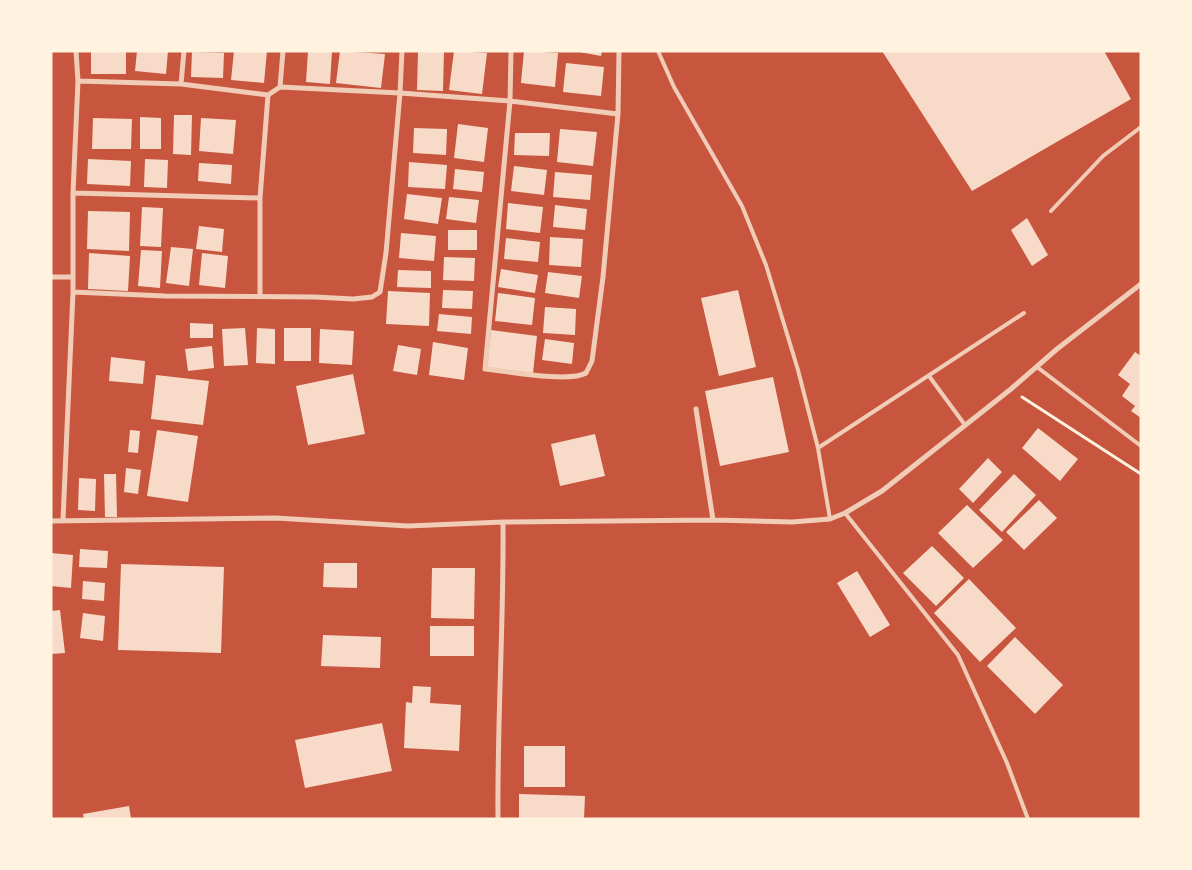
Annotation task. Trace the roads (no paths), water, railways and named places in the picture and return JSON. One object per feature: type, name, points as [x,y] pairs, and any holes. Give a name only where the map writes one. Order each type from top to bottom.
[{"type":"street","points":[[63,520],[73,292],[72,193],[78,82],[76,51]]},
{"type":"street","points":[[181,84],[184,51]]},
{"type":"street","points":[[280,87],[283,51]]},
{"type":"street","points":[[73,292],[353,300],[372,297],[380,292],[386,253],[402,51]]},
{"type":"street","points":[[511,51],[510,101],[485,369],[574,378],[586,373],[592,361],[603,277],[618,114],[619,51]]},
{"type":"street","points":[[78,82],[181,84],[268,95],[280,87],[400,93],[510,101],[618,114]]},
{"type":"street","points":[[260,296],[260,198],[268,95]]},
{"type":"street","points":[[72,193],[260,198]]},
{"type":"street","points":[[51,277],[73,278]]},
{"type":"street","points":[[51,521],[276,518],[408,526],[504,522],[713,520],[792,522],[830,519],[846,513],[882,491],[1141,284]]},
{"type":"street","points":[[696,409],[713,520]]},
{"type":"street","points":[[498,819],[497,771],[504,576],[504,522]]},
{"type":"lane","points":[[658,51],[674,87],[742,206],[766,265],[798,370],[818,448],[830,519]]},
{"type":"lane","points":[[1051,211],[1103,156],[1141,127]]},
{"type":"lane","points":[[818,448],[1024,313]]},
{"type":"lane","points":[[1036,367],[1141,446]]},
{"type":"lane","points":[[929,376],[965,425]]},
{"type":"lane","points":[[846,513],[958,655],[1007,763],[1028,819]]}]
